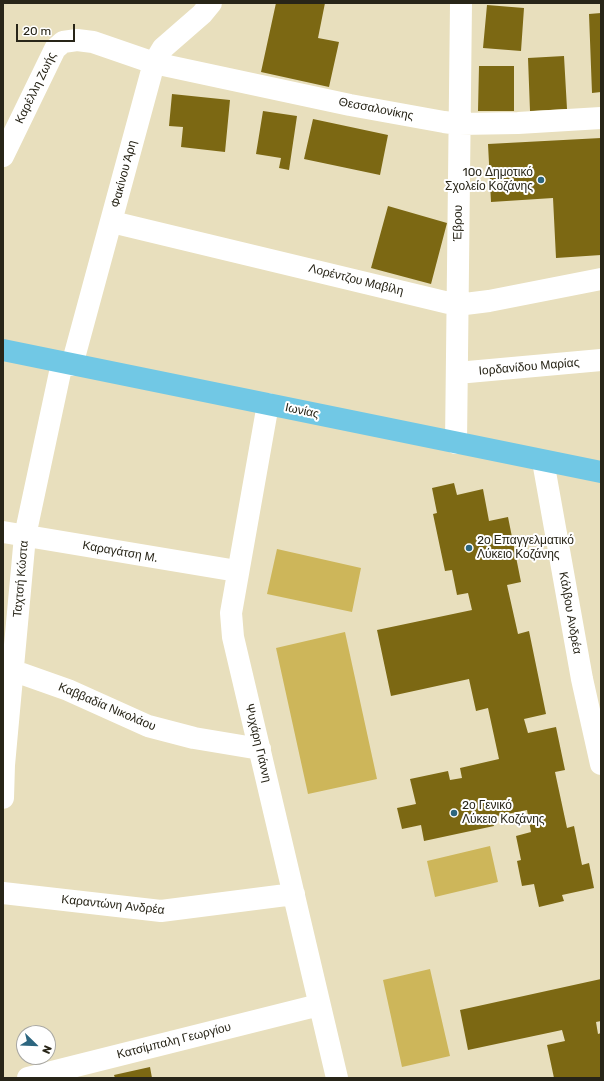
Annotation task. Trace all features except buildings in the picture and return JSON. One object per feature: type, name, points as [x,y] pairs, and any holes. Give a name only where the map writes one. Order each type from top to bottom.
[{"type":"main road","name":"Ιωνίας","points":[[3,350],[601,472]]},
{"type":"street","name":"Φακίνου Άρη","points":[[67,364],[112,222],[154,62],[163,48],[202,14],[211,3]]},
{"type":"street","name":"Έβρου","points":[[456,443],[461,3]]},
{"type":"street","name":"Καρέλλη Ζωής","points":[[3,156],[55,49],[63,42],[77,40],[93,42],[154,62]]},
{"type":"street","name":"Θεσσαλονίκης","points":[[154,62],[350,105],[459,124],[564,122],[601,118]]},
{"type":"street","name":"Λορέντζου Μαβίλη","points":[[112,222],[457,305],[489,302],[601,279]]},
{"type":"street","name":"Ιορδανίδου Μαρίας","points":[[457,373],[601,360]]},
{"type":"street","name":"Ταχτσή Κώστα","points":[[3,798],[8,668],[25,536],[67,364]]},
{"type":"street","name":"Ψυχάρη Γιάννη","points":[[268,404],[237,571],[231,612],[233,637],[337,1078]]},
{"type":"street","name":"Κάλβου Ανδρέα","points":[[544,461],[592,683],[601,764]]},
{"type":"street","name":"Καραγάτση Μ.","points":[[3,532],[237,571]]},
{"type":"street","name":"Καββαδία Νικολάου","points":[[8,668],[68,690],[148,726],[194,738],[260,749]]},
{"type":"street","name":"Καραντώνη Ανδρέα","points":[[3,893],[162,911],[294,894]]},
{"type":"street","name":"Κατσίμπαλη Γεωργίου","points":[[28,1078],[62,1074],[319,1005]]},
{"type":"shaded area","points":[[277,549],[361,568],[352,612],[267,594]]},
{"type":"shaded area","points":[[345,632],[377,779],[308,794],[276,648]]},
{"type":"shaded area","points":[[490,846],[498,882],[435,897],[427,861]]},
{"type":"shaded area","points":[[430,969],[450,1056],[402,1067],[383,980]]},
{"type":"place","name":"10ο Δημοτικό Σχολείο Κοζάνης","points":[[541,180]]},
{"type":"place","name":"2ο Επαγγελματικό Λύκειο Κοζάνης","points":[[469,548]]},
{"type":"place","name":"2ο Γενικό Λύκειο Κοζάνης","points":[[454,813]]}]
